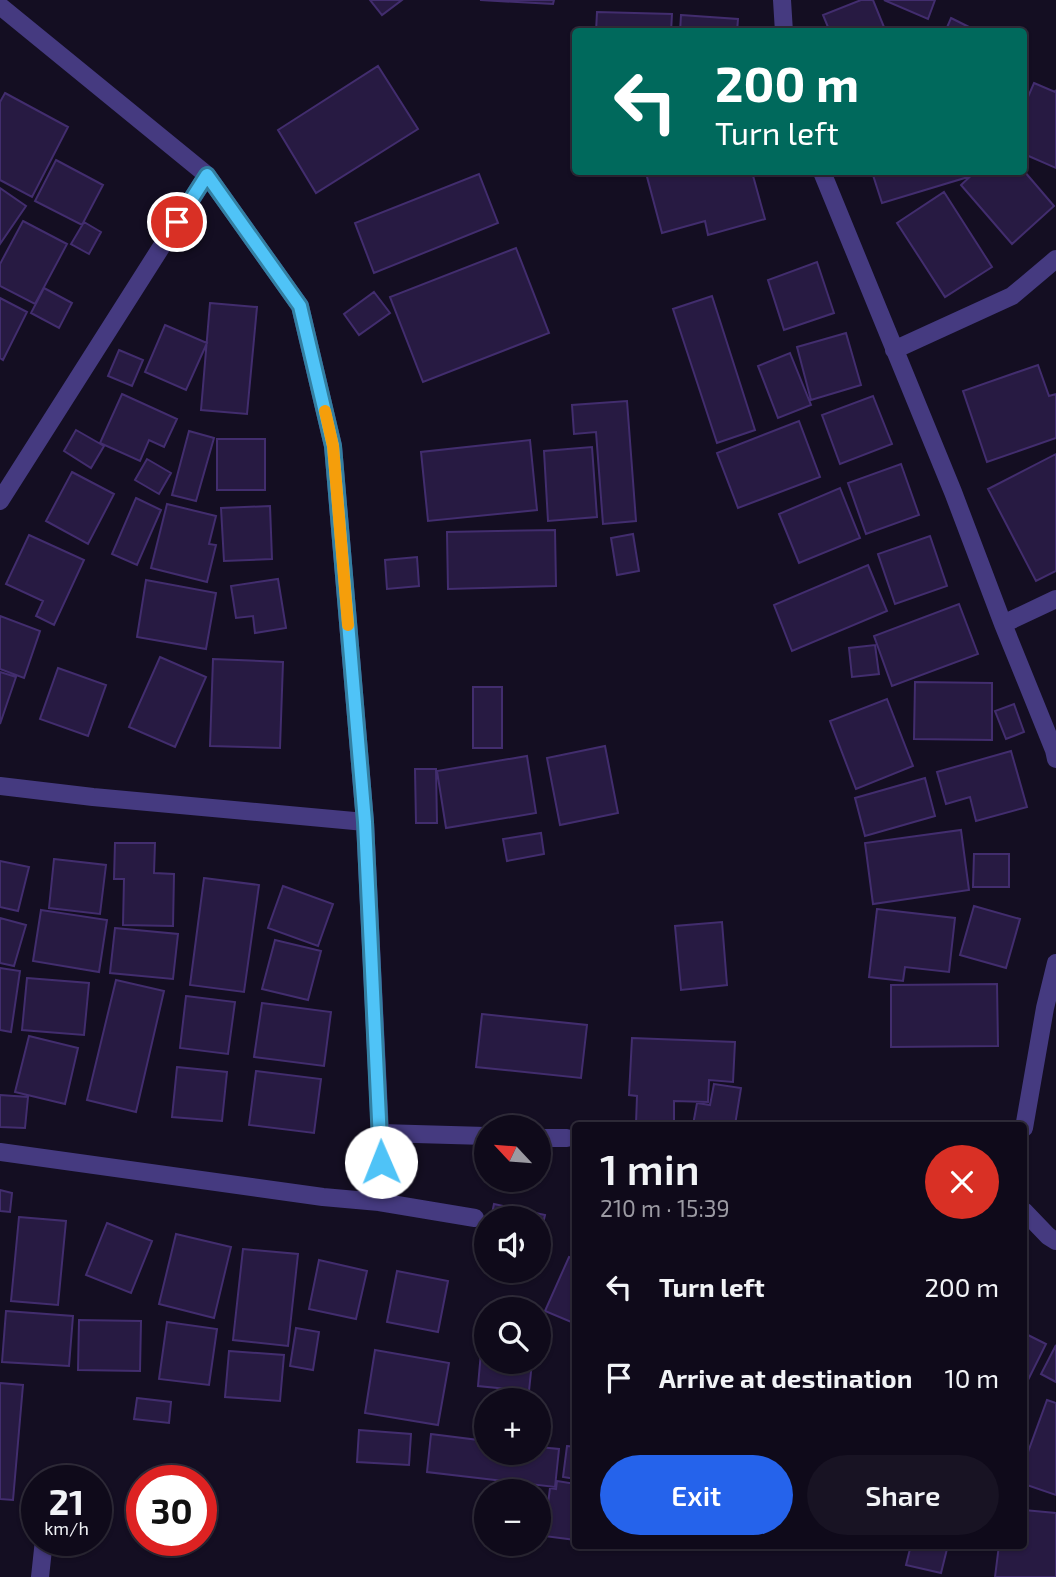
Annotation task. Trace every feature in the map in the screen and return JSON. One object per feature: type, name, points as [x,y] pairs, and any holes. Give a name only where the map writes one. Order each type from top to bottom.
[{"type":"street","points":[[782,0],[784,28]]},
{"type":"street","points":[[0,5],[207,175],[300,306],[333,446],[365,822],[380,1132],[379,1202]]},
{"type":"street","points":[[0,501],[207,175]]},
{"type":"street","points":[[823,175],[953,492],[1056,759]]},
{"type":"street","points":[[894,350],[1012,296],[1056,259]]},
{"type":"street","points":[[1003,624],[1056,600]]},
{"type":"street","points":[[0,786],[365,822]]},
{"type":"street","points":[[1025,1122],[1045,1008],[1056,963]]},
{"type":"street","points":[[380,1132],[474,1136]]},
{"type":"street","points":[[551,1138],[567,1139]]},
{"type":"street","points":[[0,1152],[474,1217]]},
{"type":"street","points":[[1027,1214],[1056,1241]]},
{"type":"street","points":[[40,1577],[42,1556]]},
{"type":"building","points":[[370,0],[402,0],[382,15]]},
{"type":"building","points":[[480,0],[554,0],[553,4]]},
{"type":"building","points":[[861,0],[873,0],[884,28],[828,28],[823,15]]},
{"type":"building","points":[[884,0],[935,0],[928,19]]},
{"type":"building","points":[[597,12],[672,14],[671,28],[596,28]]},
{"type":"building","points":[[681,15],[738,19],[737,28],[680,28]]},
{"type":"building","points":[[951,18],[971,28],[947,28]]},
{"type":"building","points":[[378,66],[418,129],[316,193],[278,130]]},
{"type":"building","points":[[1034,83],[1055,92],[1056,90],[1056,168],[1027,155],[1027,99]]},
{"type":"building","points":[[5,93],[68,127],[32,197],[0,180],[0,102]]},
{"type":"building","points":[[56,160],[103,185],[82,225],[35,201]]},
{"type":"building","points":[[479,174],[498,223],[374,273],[355,223]]},
{"type":"building","points":[[1027,174],[1054,206],[1012,244],[961,185],[972,175]]},
{"type":"building","points":[[647,175],[753,175],[765,219],[708,235],[705,221],[662,233]]},
{"type":"building","points":[[873,175],[968,177],[882,203]]},
{"type":"building","points":[[0,188],[26,206],[0,244]]},
{"type":"building","points":[[944,192],[992,267],[945,297],[897,223]]},
{"type":"building","points":[[23,221],[67,244],[35,304],[0,286],[0,264]]},
{"type":"building","points":[[84,222],[101,232],[89,254],[71,244]]},
{"type":"building","points":[[516,248],[549,333],[423,382],[390,297]]},
{"type":"building","points":[[817,262],[834,313],[784,330],[768,280]]},
{"type":"building","points":[[44,288],[72,303],[59,328],[31,313]]},
{"type":"building","points":[[374,292],[390,313],[359,335],[344,314]]},
{"type":"building","points":[[712,296],[755,430],[717,443],[673,309]]},
{"type":"building","points":[[0,298],[27,312],[3,360],[0,358]]},
{"type":"building","points":[[210,303],[257,307],[247,414],[201,410]]},
{"type":"building","points":[[165,325],[207,343],[186,390],[145,372]]},
{"type":"building","points":[[846,333],[861,385],[811,400],[797,347]]},
{"type":"building","points":[[119,350],[143,360],[132,386],[108,376]]},
{"type":"building","points":[[790,353],[811,405],[778,418],[758,366]]},
{"type":"building","points":[[1038,365],[1049,396],[1056,394],[1056,438],[987,462],[963,391]]},
{"type":"building","points":[[122,394],[177,419],[164,447],[149,440],[140,461],[100,443]]},
{"type":"building","points":[[873,396],[892,444],[840,464],[822,415]]},
{"type":"building","points":[[627,401],[636,521],[603,524],[596,432],[574,434],[572,405]]},
{"type":"building","points":[[799,421],[820,477],[738,508],[717,453]]},
{"type":"building","points":[[76,430],[104,446],[91,468],[64,451]]},
{"type":"building","points":[[189,431],[214,438],[196,501],[172,495]]},
{"type":"building","points":[[217,439],[265,439],[265,490],[217,490]]},
{"type":"building","points":[[530,440],[537,510],[428,521],[421,452]]},
{"type":"building","points":[[592,447],[597,517],[548,521],[544,451]]},
{"type":"building","points":[[1056,454],[1056,571],[1036,581],[988,489]]},
{"type":"building","points":[[147,459],[171,473],[159,494],[135,480]]},
{"type":"building","points":[[901,464],[919,515],[866,534],[848,483]]},
{"type":"building","points":[[72,472],[114,494],[88,544],[46,521]]},
{"type":"building","points":[[840,488],[860,538],[799,563],[779,514]]},
{"type":"building","points":[[136,498],[161,510],[137,565],[112,554]]},
{"type":"building","points":[[167,504],[216,516],[209,544],[216,545],[207,582],[151,568]]},
{"type":"building","points":[[270,506],[272,559],[224,561],[221,508]]},
{"type":"building","points":[[555,530],[556,586],[448,589],[447,532]]},
{"type":"building","points":[[633,534],[639,571],[617,575],[611,538]]},
{"type":"building","points":[[29,535],[84,560],[54,625],[36,616],[43,601],[6,584]]},
{"type":"building","points":[[930,536],[947,586],[895,604],[878,554]]},
{"type":"building","points":[[417,557],[419,586],[387,589],[385,560]]},
{"type":"building","points":[[868,565],[887,611],[792,651],[774,605]]},
{"type":"building","points":[[278,579],[286,628],[255,633],[253,616],[236,618],[231,586]]},
{"type":"building","points":[[146,580],[216,593],[206,649],[137,637]]},
{"type":"building","points":[[959,604],[978,654],[892,686],[874,636]]},
{"type":"building","points":[[0,616],[40,631],[24,678],[0,669]]},
{"type":"building","points":[[875,645],[879,674],[852,677],[849,648]]},
{"type":"building","points":[[160,657],[206,677],[175,747],[129,727]]},
{"type":"building","points":[[213,659],[283,662],[280,748],[210,746]]},
{"type":"building","points":[[58,668],[106,685],[88,736],[40,719]]},
{"type":"building","points":[[0,672],[16,677],[0,724]]},
{"type":"building","points":[[915,682],[992,683],[992,740],[914,739]]},
{"type":"building","points":[[473,687],[502,687],[502,748],[473,748]]},
{"type":"building","points":[[887,699],[913,766],[856,789],[830,721]]},
{"type":"building","points":[[1014,704],[1024,732],[1006,739],[995,711]]},
{"type":"building","points":[[605,746],[618,813],[560,825],[547,758]]},
{"type":"building","points":[[1011,751],[1027,807],[976,821],[970,797],[946,804],[937,772]]},
{"type":"building","points":[[527,756],[536,813],[446,828],[437,771]]},
{"type":"building","points":[[415,769],[436,769],[437,823],[416,823]]},
{"type":"building","points":[[925,778],[935,816],[865,836],[855,798]]},
{"type":"building","points":[[961,830],[969,890],[873,904],[865,843]]},
{"type":"building","points":[[541,833],[544,854],[507,861],[503,839]]},
{"type":"building","points":[[115,843],[155,843],[154,873],[174,874],[173,926],[123,925],[124,879],[114,879]]},
{"type":"building","points":[[974,854],[1009,854],[1009,887],[973,887]]},
{"type":"building","points":[[54,859],[106,865],[100,914],[49,908]]},
{"type":"building","points":[[0,861],[29,867],[18,911],[0,907]]},
{"type":"building","points":[[204,878],[259,885],[244,992],[190,985]]},
{"type":"building","points":[[283,886],[333,904],[318,946],[268,928]]},
{"type":"building","points":[[974,906],[1020,919],[1006,968],[960,955]]},
{"type":"building","points":[[877,909],[955,918],[949,972],[905,967],[903,981],[869,977]]},
{"type":"building","points":[[41,910],[107,920],[99,972],[33,961]]},
{"type":"building","points":[[0,918],[26,925],[14,966],[0,963]]},
{"type":"building","points":[[722,922],[727,985],[681,990],[675,926]]},
{"type":"building","points":[[115,928],[178,934],[173,979],[110,973]]},
{"type":"building","points":[[275,940],[321,951],[308,1000],[262,989]]},
{"type":"building","points":[[0,968],[20,971],[11,1032],[0,1030]]},
{"type":"building","points":[[27,978],[89,983],[84,1035],[22,1030]]},
{"type":"building","points":[[116,980],[164,991],[136,1112],[87,1100]]},
{"type":"building","points":[[997,984],[998,1046],[891,1047],[891,985]]},
{"type":"building","points":[[186,996],[235,1002],[228,1054],[180,1048]]},
{"type":"building","points":[[262,1003],[331,1012],[324,1066],[254,1057]]},
{"type":"building","points":[[482,1014],[587,1025],[581,1078],[476,1067]]},
{"type":"building","points":[[29,1036],[78,1048],[65,1104],[15,1092]]},
{"type":"building","points":[[632,1038],[735,1042],[733,1082],[709,1080],[708,1102],[674,1101],[674,1122],[636,1122],[637,1096],[629,1095]]},
{"type":"building","points":[[177,1067],[227,1072],[222,1121],[172,1117]]},
{"type":"building","points":[[256,1071],[321,1079],[314,1133],[249,1125]]},
{"type":"building","points":[[714,1084],[741,1088],[735,1122],[694,1122],[697,1103],[710,1105]]},
{"type":"building","points":[[0,1095],[28,1097],[25,1128],[0,1127]]},
{"type":"building","points":[[0,1190],[12,1193],[10,1212],[0,1211]]},
{"type":"building","points":[[19,1217],[66,1221],[58,1305],[11,1301]]},
{"type":"building","points":[[107,1223],[152,1241],[131,1293],[86,1275]]},
{"type":"building","points":[[176,1234],[231,1247],[214,1318],[159,1304]]},
{"type":"building","points":[[243,1249],[298,1254],[288,1346],[233,1340]]},
{"type":"building","points":[[569,1257],[572,1258],[572,1322],[551,1314],[551,1298]]},
{"type":"building","points":[[319,1260],[367,1271],[356,1319],[309,1309]]},
{"type":"building","points":[[397,1271],[448,1281],[438,1332],[387,1322]]},
{"type":"building","points":[[6,1311],[73,1316],[69,1366],[2,1362]]},
{"type":"building","points":[[79,1320],[141,1321],[140,1371],[78,1370]]},
{"type":"building","points":[[167,1322],[217,1329],[209,1385],[159,1379]]},
{"type":"building","points":[[296,1328],[319,1332],[313,1370],[290,1366]]},
{"type":"building","points":[[1027,1334],[1046,1344],[1027,1382]]},
{"type":"building","points":[[1056,1345],[1056,1382],[1041,1374]]},
{"type":"building","points":[[375,1350],[449,1363],[438,1425],[365,1413]]},
{"type":"building","points":[[229,1351],[284,1355],[280,1401],[225,1397]]},
{"type":"building","points":[[479,1374],[531,1374],[529,1388],[478,1386]]},
{"type":"building","points":[[0,1383],[23,1385],[13,1500],[0,1499]]},
{"type":"building","points":[[137,1398],[171,1402],[169,1423],[134,1419]]},
{"type":"building","points":[[1047,1400],[1056,1403],[1056,1495],[1027,1485],[1027,1455]]},
{"type":"building","points":[[359,1430],[411,1434],[409,1465],[357,1462]]},
{"type":"building","points":[[431,1434],[474,1439],[474,1465],[551,1465],[551,1448],[559,1449],[555,1487],[551,1487],[551,1479],[487,1479],[427,1472]]},
{"type":"building","points":[[567,1446],[572,1447],[572,1478],[563,1477]]},
{"type":"building","points":[[557,1481],[572,1483],[572,1540],[551,1537],[551,1488],[556,1489]]},
{"type":"building","points":[[1027,1510],[1056,1513],[1056,1577],[995,1577],[998,1549],[1027,1549]]},
{"type":"building","points":[[910,1549],[947,1549],[941,1573],[906,1565]]},
{"type":"slow traffic","points":[[325,411],[333,446],[348,625]]},
{"type":"route","points":[[177,222],[207,175],[300,306],[333,446],[365,822],[381,1162]]}]
